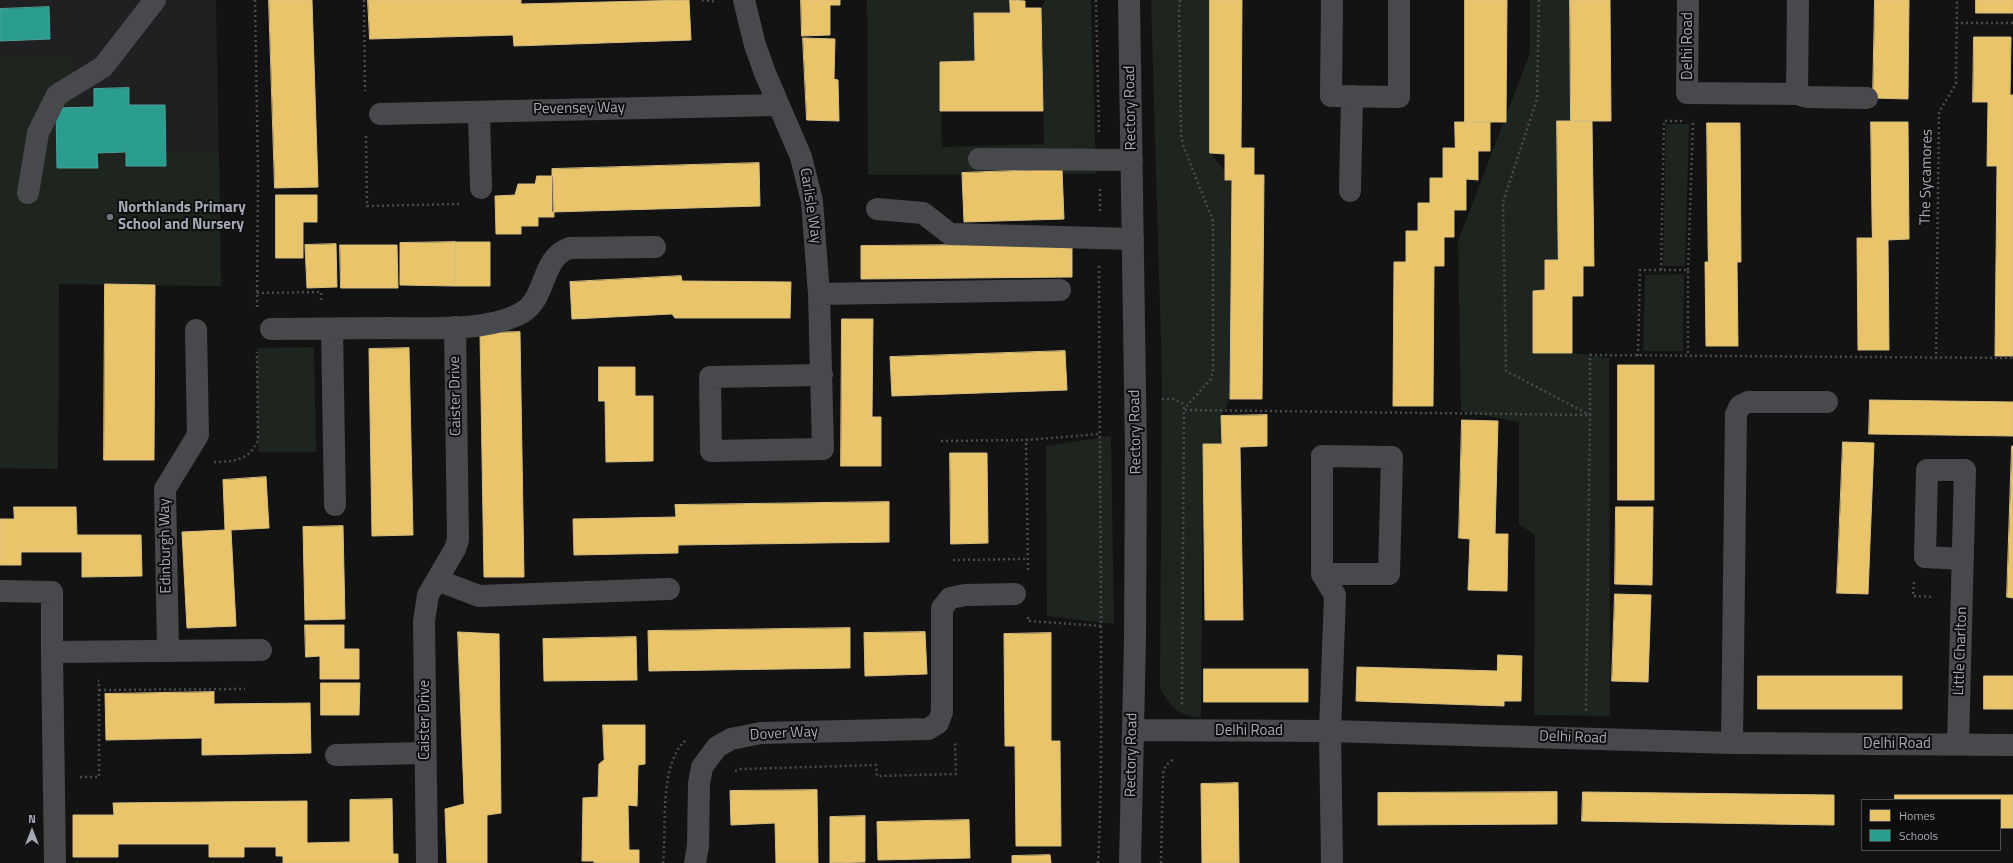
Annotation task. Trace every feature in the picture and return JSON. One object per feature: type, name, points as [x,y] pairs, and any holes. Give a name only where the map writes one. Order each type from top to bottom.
[{"type":"street","points":[[28,193],[38,133],[57,95],[103,67],[155,0]]},
{"type":"street","name":"Carlisle Way","points":[[744,0],[755,45],[777,105],[801,157],[808,180],[815,224],[819,294],[822,376],[823,449],[711,451],[710,378],[822,376]]},
{"type":"street","name":"Rectory Road","points":[[1129,0],[1136,452],[1130,863]]},
{"type":"street","points":[[1332,0],[1331,96],[1399,97],[1399,0]]},
{"type":"street","name":"Delhi Road","points":[[1688,0],[1687,93],[1797,94]]},
{"type":"street","points":[[1798,0],[1797,94],[1807,97],[1867,98]]},
{"type":"street","points":[[1350,191],[1352,96]]},
{"type":"street","name":"Pevensey Way","points":[[380,114],[777,105]]},
{"type":"street","points":[[479,112],[481,188]]},
{"type":"street","points":[[979,159],[1132,160]]},
{"type":"street","points":[[877,209],[922,213],[950,234],[1133,239]]},
{"type":"street","points":[[271,329],[455,328],[505,321],[524,311],[536,297],[555,257],[562,251],[570,248],[654,247]]},
{"type":"street","points":[[819,294],[1060,290]]},
{"type":"street","points":[[332,328],[335,504]]},
{"type":"street","name":"Caister Drive","points":[[426,863],[424,621],[428,595],[455,549],[458,540],[455,328]]},
{"type":"street","name":"Edinburgh Way","points":[[168,651],[165,489],[198,435],[196,330]]},
{"type":"street","points":[[1732,743],[1736,414],[1740,406],[1748,402],[1827,402]]},
{"type":"street","points":[[1322,574],[1389,574],[1392,457],[1322,456],[1322,574],[1335,595],[1330,731],[1332,863]]},
{"type":"street","name":"Little Charlton","points":[[1958,744],[1963,559]]},
{"type":"street","points":[[437,580],[479,596],[670,589]]},
{"type":"street","points":[[0,591],[52,592],[55,863]]},
{"type":"street","name":"Dover Way","points":[[695,863],[698,846],[699,784],[702,767],[708,756],[721,745],[738,737],[761,733],[928,729],[938,723],[942,712],[942,608],[950,598],[965,595],[1015,594]]},
{"type":"street","points":[[52,652],[261,650]]},
{"type":"street","name":"Delhi Road","points":[[1133,730],[1330,731],[1732,743],[2013,745]]},
{"type":"street","points":[[336,755],[425,753]]},
{"type":"path","points":[[255,0],[258,174],[257,309]]},
{"type":"path","points":[[1096,0],[1100,160],[1099,434],[1102,587],[1102,808],[1098,863]]},
{"type":"path","points":[[1159,399],[1173,399],[1182,403],[1184,410],[1211,378],[1213,370],[1213,221],[1183,145],[1181,135],[1180,0]]},
{"type":"path","points":[[1539,0],[1537,99],[1503,202],[1506,371],[1590,415]]},
{"type":"path","name":"The Sycamores","points":[[1936,359],[1939,112],[1956,84],[1956,0]]},
{"type":"path","points":[[1956,23],[2013,23]]},
{"type":"path","points":[[1661,270],[1664,121],[1693,121],[1688,270],[1688,356]]},
{"type":"path","points":[[1638,356],[1640,270],[1688,270]]},
{"type":"path","points":[[257,293],[321,292],[322,307]]},
{"type":"path","points":[[209,462],[229,462],[240,459],[254,449],[258,440],[257,348]]},
{"type":"path","points":[[1586,718],[1590,355],[1936,359],[2013,358]]},
{"type":"path","points":[[941,441],[1026,440],[1099,434]]},
{"type":"path","points":[[1026,440],[1028,574]]},
{"type":"path","points":[[953,560],[1027,559]]},
{"type":"path","points":[[1914,580],[1913,596],[1940,599]]},
{"type":"path","points":[[1028,614],[1028,621],[1101,626]]},
{"type":"path","points":[[77,777],[100,777],[99,680],[92,681]]},
{"type":"path","points":[[99,690],[245,689]]},
{"type":"path","points":[[1161,863],[1163,773],[1166,765],[1178,757]]},
{"type":"shaded area","name":"Northlands Primary School and Nursery","points":[[0,0],[216,0],[221,286],[59,284],[58,469],[0,468]]},
{"type":"shaded area","points":[[867,0],[1010,0],[1010,13],[974,13],[975,61],[940,62],[942,147],[1044,144],[1041,8],[1045,0],[1091,0],[1096,174],[868,175]]},
{"type":"shaded area","points":[[1151,0],[1210,0],[1210,153],[1232,180],[1230,399],[1221,416],[1222,444],[1203,444],[1201,718],[1186,715],[1176,710],[1160,688],[1162,378]]},
{"type":"shaded area","points":[[1530,0],[1569,0],[1571,121],[1563,267],[1545,290],[1533,291],[1533,353],[1572,353],[1609,358],[1610,716],[1534,715],[1535,535],[1519,524],[1519,422],[1461,411],[1458,241],[1530,53]]},
{"type":"shaded area","name":"Northlands Primary School and Nursery","points":[[0,56],[71,57],[86,152],[219,151],[221,286],[59,284],[58,469],[0,468]]},
{"type":"shaded area","points":[[1666,124],[1689,124],[1685,266],[1663,266]]},
{"type":"shaded area","points":[[1684,274],[1683,351],[1643,351],[1645,275]]},
{"type":"shaded area","points":[[314,347],[316,452],[258,452],[257,348]]},
{"type":"shaded area","points":[[1111,436],[1114,624],[1047,616],[1046,446]]},
{"type":"building: Homes","points":[[269,0],[312,0],[318,187],[275,188]]},
{"type":"building: Homes","points":[[368,0],[521,0],[521,4],[689,0],[691,40],[514,46],[513,35],[370,39]]},
{"type":"building: Homes","points":[[801,0],[840,0],[840,5],[830,5],[830,35],[802,36]]},
{"type":"building: Homes","points":[[1010,0],[1025,1],[1025,8],[1041,8],[1043,111],[940,111],[940,62],[975,61],[974,13],[1010,13]]},
{"type":"building: Homes","points":[[1210,0],[1242,0],[1241,148],[1254,148],[1254,175],[1264,175],[1262,399],[1230,399],[1232,180],[1225,180],[1225,154],[1210,153]]},
{"type":"building: Homes","points":[[1465,0],[1507,0],[1506,122],[1465,122]]},
{"type":"building: Homes","points":[[1570,0],[1610,0],[1611,121],[1571,121]]},
{"type":"building: Homes","points":[[1875,0],[1909,0],[1908,99],[1873,98]]},
{"type":"building: Homes","points":[[1976,0],[2013,0],[2013,13],[1976,13]]},
{"type":"building: Homes","points":[[1974,37],[2011,37],[2010,95],[2013,95],[2013,356],[1995,356],[1997,166],[1987,166],[1988,102],[1973,102]]},
{"type":"building: Homes","points":[[803,38],[835,39],[834,79],[838,80],[839,121],[807,120]]},
{"type":"building: Homes","points":[[1557,121],[1592,121],[1594,266],[1583,266],[1583,296],[1572,296],[1572,353],[1533,353],[1533,291],[1545,290],[1545,260],[1558,260]]},
{"type":"building: Homes","points":[[1455,122],[1490,122],[1490,151],[1478,151],[1478,180],[1466,179],[1466,210],[1454,210],[1454,237],[1444,237],[1444,266],[1434,266],[1433,406],[1393,406],[1394,262],[1406,262],[1406,231],[1418,231],[1418,203],[1430,203],[1430,178],[1443,178],[1443,148],[1455,148]]},
{"type":"building: Homes","points":[[1871,122],[1908,122],[1909,239],[1888,240],[1889,350],[1858,350],[1857,238],[1872,238]]},
{"type":"building: Homes","points":[[1707,123],[1740,123],[1741,262],[1737,262],[1738,346],[1706,346],[1705,262],[1708,262]]},
{"type":"building: Homes","points":[[759,163],[760,206],[552,212],[552,169]]},
{"type":"building: Homes","points":[[1062,169],[1064,219],[964,222],[962,173]]},
{"type":"building: Homes","points":[[537,176],[553,176],[554,217],[538,217],[538,226],[521,226],[521,234],[496,234],[495,196],[515,195],[518,184],[535,184]]},
{"type":"building: Homes","points":[[276,195],[317,195],[317,222],[303,222],[303,258],[276,258]]},
{"type":"building: Homes","points":[[455,242],[455,286],[400,285],[400,243]]},
{"type":"building: Homes","points":[[455,242],[490,242],[490,286],[455,286]]},
{"type":"building: Homes","points":[[336,244],[337,287],[307,288],[305,245]]},
{"type":"building: Homes","points":[[1072,244],[1072,277],[861,279],[861,246]]},
{"type":"building: Homes","points":[[340,245],[397,245],[398,288],[341,288]]},
{"type":"building: Homes","points":[[681,276],[682,281],[791,282],[790,318],[675,318],[672,314],[572,319],[570,282]]},
{"type":"building: Homes","points":[[105,284],[155,285],[154,460],[104,460]]},
{"type":"building: Homes","points":[[842,319],[873,319],[872,417],[881,417],[881,466],[841,466]]},
{"type":"building: Homes","points":[[520,332],[524,577],[484,577],[480,333]]},
{"type":"building: Homes","points":[[409,348],[413,535],[372,536],[369,349]]},
{"type":"building: Homes","points":[[1065,351],[1067,390],[892,396],[890,357]]},
{"type":"building: Homes","points":[[1618,365],[1654,365],[1654,500],[1618,500]]},
{"type":"building: Homes","points":[[599,367],[635,367],[635,396],[653,396],[653,461],[606,462],[605,401],[599,401]]},
{"type":"building: Homes","points":[[1870,400],[2013,402],[2013,436],[1869,434]]},
{"type":"building: Homes","points":[[1267,415],[1267,446],[1240,447],[1243,620],[1205,620],[1203,444],[1222,444],[1221,416]]},
{"type":"building: Homes","points":[[1462,420],[1498,421],[1495,534],[1508,534],[1507,591],[1468,590],[1470,539],[1459,538]]},
{"type":"building: Homes","points":[[1843,442],[1874,443],[1868,594],[1837,593]]},
{"type":"building: Homes","points":[[2013,446],[2013,598],[2007,597]]},
{"type":"building: Homes","points":[[950,453],[987,453],[988,543],[951,544]]},
{"type":"building: Homes","points":[[266,477],[269,528],[231,530],[236,626],[187,628],[182,532],[225,530],[223,480]]},
{"type":"building: Homes","points":[[889,502],[889,542],[678,545],[678,553],[574,555],[573,519],[676,517],[675,505]]},
{"type":"building: Homes","points":[[14,507],[76,507],[77,535],[141,535],[142,576],[82,577],[82,552],[21,552],[21,565],[0,565],[0,519],[14,519]]},
{"type":"building: Homes","points":[[1616,507],[1653,507],[1652,585],[1615,584]]},
{"type":"building: Homes","points":[[343,526],[345,619],[305,620],[303,527]]},
{"type":"building: Homes","points":[[1615,594],[1651,595],[1648,682],[1612,681]]},
{"type":"building: Homes","points":[[305,625],[344,625],[344,649],[359,649],[359,679],[320,679],[320,656],[306,657]]},
{"type":"building: Homes","points":[[850,628],[850,668],[649,671],[648,631]]},
{"type":"building: Homes","points":[[458,632],[499,634],[501,813],[487,815],[487,863],[447,863],[445,809],[464,804]]},
{"type":"building: Homes","points":[[925,632],[927,674],[865,676],[864,633]]},
{"type":"building: Homes","points":[[1051,633],[1051,741],[1060,741],[1061,846],[1016,846],[1015,746],[1005,746],[1004,634]]},
{"type":"building: Homes","points":[[636,637],[637,680],[544,681],[543,639]]},
{"type":"building: Homes","points":[[1498,655],[1522,656],[1521,701],[1504,701],[1504,706],[1356,701],[1357,667],[1497,671]]},
{"type":"building: Homes","points":[[1204,669],[1308,669],[1308,702],[1204,702]]},
{"type":"building: Homes","points":[[1758,676],[1902,676],[1902,709],[1758,709]]},
{"type":"building: Homes","points":[[1984,676],[2013,676],[2013,709],[1984,709]]},
{"type":"building: Homes","points":[[321,683],[360,683],[359,715],[321,715]]},
{"type":"building: Homes","points":[[214,692],[214,704],[310,703],[311,753],[202,755],[202,738],[106,740],[105,694]]},
{"type":"building: Homes","points":[[603,725],[645,725],[645,764],[638,765],[637,806],[628,805],[629,850],[639,850],[639,863],[594,863],[594,861],[582,861],[583,798],[598,797],[599,764],[604,760]]},
{"type":"building: Homes","points":[[1238,783],[1239,863],[1202,863],[1201,784]]},
{"type":"building: Homes","points":[[817,790],[818,863],[776,863],[775,823],[731,825],[730,791]]},
{"type":"building: Homes","points":[[1557,792],[1557,824],[1378,825],[1378,793]]},
{"type":"building: Homes","points":[[1583,792],[1834,795],[1834,825],[1582,821]]},
{"type":"building: Homes","points":[[1895,795],[2013,795],[2013,828],[2001,828],[2001,799],[1895,799]]},
{"type":"building: Homes","points":[[392,799],[393,854],[398,854],[398,863],[283,863],[283,856],[276,856],[276,847],[244,847],[244,857],[209,857],[209,844],[118,844],[118,857],[73,857],[73,815],[114,815],[113,803],[307,801],[307,843],[350,842],[350,800]]},
{"type":"building: Homes","points":[[865,816],[865,862],[830,863],[830,817]]},
{"type":"building: Homes","points":[[969,820],[970,858],[878,860],[877,822]]},
{"type":"building: Homes","points":[[1050,855],[1051,863],[1012,863],[1012,856]]},
{"type":"building: Schools","points":[[49,7],[50,39],[0,41],[0,9]]},
{"type":"building: Schools","points":[[129,88],[129,105],[165,105],[166,166],[126,166],[126,152],[97,153],[98,168],[57,168],[56,108],[94,107],[94,89]]},
{"type":"place","name":"Northlands Primary School and Nursery","points":[[110,217]]}]
